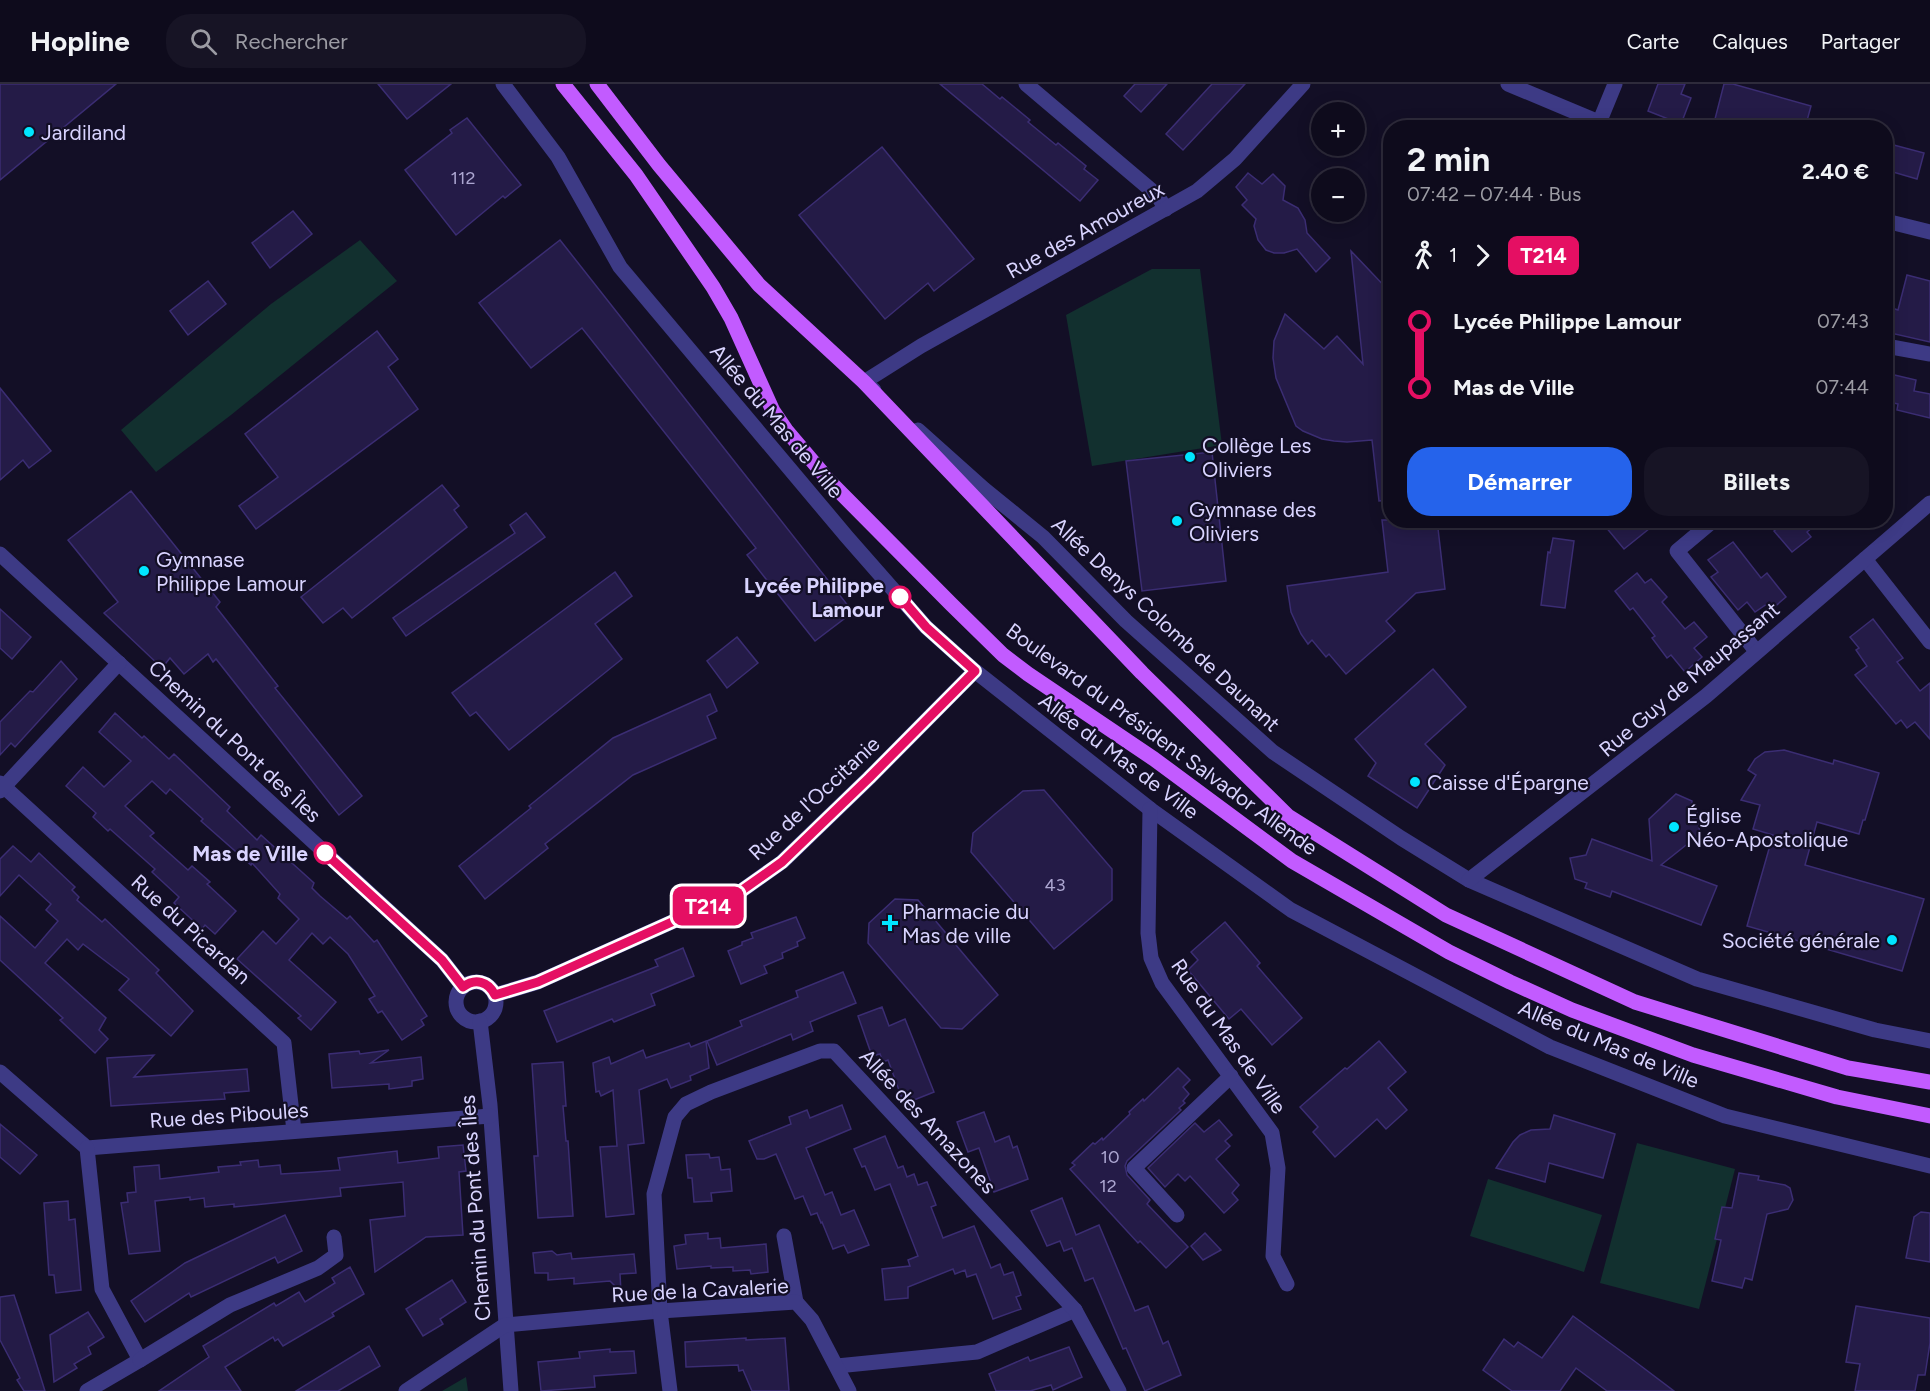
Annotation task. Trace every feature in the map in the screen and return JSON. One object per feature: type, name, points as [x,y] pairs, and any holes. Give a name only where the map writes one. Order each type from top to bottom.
[{"type":"main road","name":"Boulevard du Président Salvador Allende","points":[[564,84],[636,175],[713,287],[731,318],[773,411],[786,430],[809,459],[846,498],[988,640],[1028,674],[1162,765],[1292,861],[1449,952],[1510,982],[1572,1010],[1693,1055],[1837,1097],[1930,1116]]},
{"type":"main road","name":"Boulevard du Président Salvador Allende","points":[[597,84],[659,165],[759,285],[864,382],[1142,673],[1288,816],[1446,915],[1635,1002],[1848,1068],[1930,1082]]},
{"type":"street","name":"Allée du Mas de Ville","points":[[503,84],[558,158],[620,267],[926,627],[975,671],[1150,808],[1291,910],[1550,1047],[1725,1116],[1930,1166]]},
{"type":"street","points":[[1026,84],[1157,195],[1166,209]]},
{"type":"street","name":"Rue des Amoureux","points":[[864,382],[921,346],[1197,191],[1235,159],[1303,84]]},
{"type":"street","points":[[1508,84],[1594,120]]},
{"type":"street","points":[[1607,120],[1615,84]]},
{"type":"street","points":[[1893,223],[1930,232]]},
{"type":"street","points":[[1893,347],[1930,354]]},
{"type":"street","name":"Allée Denys Colomb de Daunant","points":[[864,382],[984,489],[1043,537],[1126,621],[1272,752],[1401,838],[1469,880],[1697,979],[1875,1030],[1930,1041]]},
{"type":"street","name":"Rue Guy de Maupassant","points":[[1469,880],[1706,696],[1930,503]]},
{"type":"street","points":[[1704,528],[1677,551],[1756,651]]},
{"type":"street","name":"Chemin du Pont des Îles","points":[[0,554],[442,960],[463,987]]},
{"type":"street","points":[[1865,560],[1930,642]]},
{"type":"street","points":[[1,787],[119,663]]},
{"type":"street","name":"Rue de l'Occitanie","points":[[495,995],[538,982],[741,891],[782,862],[975,671]]},
{"type":"street","name":"Rue du Picardan","points":[[1,787],[284,1043],[294,1131]]},
{"type":"street","name":"Rue du Mas de Ville","points":[[1150,808],[1148,933],[1151,958],[1162,984],[1272,1133],[1278,1168],[1273,1256],[1287,1284]]},
{"type":"street","points":[[473,982],[484,983],[495,995],[495,1009],[492,1015],[480,1022],[469,1020],[457,1008],[457,997],[463,987],[473,982]]},
{"type":"street","name":"Chemin du Pont des Îles","points":[[480,1022],[490,1116],[511,1391]]},
{"type":"street","name":"Allée des Amazones","points":[[670,1391],[660,1311],[654,1194],[675,1117],[686,1104],[711,1092],[820,1051],[834,1052],[1075,1310],[1119,1391]]},
{"type":"street","points":[[0,1072],[87,1148],[102,1289],[140,1360]]},
{"type":"street","points":[[1177,1215],[1134,1168],[1231,1076]]},
{"type":"street","name":"Rue des Piboules","points":[[87,1148],[490,1116]]},
{"type":"street","points":[[784,1236],[796,1302]]},
{"type":"street","points":[[87,1391],[230,1305],[318,1268],[336,1255],[334,1237]]},
{"type":"street","name":"Rue de la Cavalerie","points":[[505,1325],[796,1302],[812,1320],[849,1391]]},
{"type":"street","points":[[837,1366],[977,1352],[1075,1310]]},
{"type":"street","points":[[406,1391],[505,1325]]},
{"type":"green space","points":[[360,240],[397,281],[231,415],[156,472],[121,430],[271,304]]},
{"type":"green space","points":[[1152,269],[1200,269],[1222,445],[1092,466],[1066,315]]},
{"type":"green space","points":[[1637,1143],[1735,1169],[1699,1309],[1600,1283]]},
{"type":"green space","points":[[1488,1179],[1602,1215],[1584,1272],[1470,1236]]},
{"type":"green space","points":[[466,1377],[468,1391],[442,1391]]},
{"type":"building","name":"Jardiland","points":[[0,84],[116,84],[0,180]]},
{"type":"building","points":[[378,84],[451,84],[407,119]]},
{"type":"building","points":[[940,84],[982,84],[1000,99],[1002,97],[1056,145],[1058,143],[1086,166],[1084,169],[1098,180],[1080,201]]},
{"type":"building","points":[[1135,84],[1167,84],[1141,112],[1124,96]]},
{"type":"building","points":[[1212,84],[1245,84],[1183,150],[1166,134]]},
{"type":"building","points":[[1658,84],[1685,84],[1681,94],[1691,98],[1683,120],[1671,120],[1648,111]]},
{"type":"building","points":[[1724,84],[1733,84],[1811,106],[1807,120],[1715,119]]},
{"type":"building","points":[[467,118],[521,185],[505,198],[503,196],[456,235],[405,170],[452,133],[450,130]]},
{"type":"building","points":[[1893,145],[1924,153],[1917,179],[1893,172]]},
{"type":"building","points":[[882,147],[974,259],[934,291],[928,283],[885,319],[799,215]]},
{"type":"building","points":[[1248,173],[1262,184],[1273,174],[1285,186],[1283,200],[1298,208],[1305,220],[1307,233],[1330,258],[1316,272],[1297,249],[1274,253],[1266,250],[1258,240],[1254,226],[1256,219],[1242,205],[1247,200],[1236,187]]},
{"type":"building","points":[[293,211],[312,234],[270,268],[252,243]]},
{"type":"building","points":[[560,240],[853,612],[815,641],[747,555],[756,548],[582,328],[531,368],[479,303]]},
{"type":"building","points":[[1351,251],[1383,285],[1383,501],[1379,501],[1372,440],[1347,442],[1322,439],[1296,426],[1276,378],[1273,358],[1274,341],[1285,314],[1324,349],[1337,336],[1363,364]]},
{"type":"building","points":[[1907,275],[1930,281],[1930,342],[1893,334],[1893,308],[1898,310]]},
{"type":"building","points":[[208,281],[226,304],[188,335],[170,311]]},
{"type":"building","points":[[377,331],[398,359],[388,367],[418,409],[256,529],[239,506],[278,477],[245,434]]},
{"type":"building","points":[[1893,375],[1916,380],[1914,391],[1930,394],[1930,418],[1897,410],[1898,404],[1893,403]]},
{"type":"building","points":[[0,388],[51,451],[29,468],[23,460],[0,480]]},
{"type":"building","name":"Gymnase des Oliviers","points":[[1212,452],[1226,581],[1142,591],[1126,461]]},
{"type":"building","points":[[442,485],[459,506],[454,510],[467,527],[352,618],[343,608],[323,623],[301,597]]},
{"type":"building","name":"Gymnase Philippe Lamour","points":[[131,491],[220,602],[216,607],[278,686],[275,688],[362,796],[339,815],[216,659],[213,662],[208,654],[184,674],[170,658],[162,668],[104,613],[118,602],[68,540]]},
{"type":"building","points":[[526,513],[545,537],[406,636],[393,618],[515,533],[510,525]]},
{"type":"building","points":[[1382,520],[1383,528],[1438,528],[1445,589],[1416,593],[1386,621],[1395,631],[1346,674],[1329,654],[1326,657],[1312,640],[1308,644],[1301,634],[1291,612],[1287,586],[1388,572]]},
{"type":"building","points":[[1607,528],[1650,528],[1624,549]]},
{"type":"building","points":[[1777,528],[1812,528],[1807,532],[1811,537],[1792,552],[1774,531]]},
{"type":"building","points":[[1553,538],[1574,541],[1565,608],[1541,605],[1548,552],[1550,553]]},
{"type":"building","points":[[1733,542],[1761,578],[1767,573],[1786,597],[1772,609],[1767,604],[1755,612],[1747,602],[1738,610],[1711,577],[1718,572],[1708,560]]},
{"type":"building","points":[[615,572],[632,596],[595,624],[622,659],[509,750],[476,712],[470,716],[452,693]]},
{"type":"building","points":[[1637,573],[1645,583],[1651,579],[1667,597],[1662,602],[1685,629],[1694,622],[1707,637],[1694,648],[1702,657],[1685,672],[1671,655],[1667,658],[1652,638],[1655,636],[1633,608],[1630,610],[1615,591]]},
{"type":"building","points":[[0,609],[31,637],[12,659],[0,648]]},
{"type":"building","points":[[1873,619],[1903,658],[1897,662],[1920,691],[1930,683],[1930,739],[1915,722],[1907,728],[1901,720],[1896,724],[1855,675],[1867,666],[1856,650],[1859,648],[1850,637]]},
{"type":"building","points":[[737,637],[758,663],[727,688],[707,661]]},
{"type":"building","points":[[61,661],[77,679],[15,747],[11,743],[0,755],[0,722],[30,691],[33,692]]},
{"type":"building","points":[[1433,669],[1466,707],[1425,744],[1445,765],[1417,808],[1368,776],[1376,763],[1355,739]]},
{"type":"building","points":[[710,694],[717,711],[707,716],[716,738],[633,775],[545,844],[548,848],[485,899],[459,866],[613,738]]},
{"type":"building","points":[[115,713],[169,759],[174,754],[230,807],[227,811],[257,840],[261,835],[314,883],[312,888],[320,896],[347,919],[350,916],[374,942],[377,940],[427,1016],[421,1020],[424,1025],[402,1040],[382,1011],[378,1013],[369,999],[375,996],[348,954],[330,937],[323,944],[312,933],[289,960],[336,1002],[311,1030],[298,1018],[301,1016],[237,959],[263,931],[276,944],[299,919],[278,898],[280,894],[252,863],[251,865],[201,821],[203,819],[170,789],[166,794],[152,781],[125,806],[154,833],[150,836],[188,870],[192,866],[210,882],[207,884],[236,911],[215,934],[205,925],[202,929],[174,903],[179,897],[152,872],[155,869],[110,829],[108,831],[93,817],[96,813],[66,786],[83,767],[104,787],[131,761],[99,732]]},
{"type":"building","points":[[1784,750],[1833,764],[1834,760],[1879,773],[1859,834],[1817,822],[1805,865],[1924,899],[1902,971],[1747,926],[1773,835],[1753,829],[1760,805],[1741,800],[1756,775],[1748,770],[1755,759],[1765,752]]},
{"type":"building","points":[[1044,790],[1112,869],[1112,900],[1054,949],[971,852],[973,833],[995,814],[1023,791]]},
{"type":"building","points":[[1676,794],[1692,801],[1692,805],[1696,807],[1700,834],[1661,865],[1717,886],[1701,925],[1612,891],[1610,897],[1585,888],[1587,883],[1575,879],[1570,858],[1586,855],[1592,839],[1652,861],[1649,819]]},
{"type":"building","points":[[13,846],[31,862],[39,853],[75,887],[72,890],[79,897],[77,900],[102,922],[105,919],[159,970],[156,973],[193,1011],[171,1036],[119,990],[129,979],[83,944],[78,950],[67,939],[45,963],[106,1018],[99,1030],[108,1039],[95,1053],[60,1020],[63,1018],[0,960],[0,916],[35,948],[58,921],[46,910],[51,904],[19,875],[0,896],[0,859]]},
{"type":"building","points":[[895,899],[918,900],[998,995],[962,1029],[941,1028],[868,943],[869,923]]},
{"type":"building","points":[[796,917],[805,938],[797,942],[798,946],[782,953],[783,958],[764,966],[767,973],[741,984],[728,951],[753,938],[751,933]]},
{"type":"building","points":[[1225,922],[1260,963],[1257,966],[1302,1018],[1272,1045],[1241,1009],[1229,1019],[1188,970],[1198,960],[1191,952]]},
{"type":"building","points":[[683,948],[694,976],[651,994],[655,1005],[614,1022],[612,1019],[557,1042],[544,1011],[658,966],[655,960]]},
{"type":"building","points":[[843,972],[856,1003],[810,1022],[813,1031],[793,1040],[791,1034],[717,1065],[707,1041],[742,1026],[740,1021],[798,997],[796,991]]},
{"type":"building","points":[[882,1007],[889,1026],[905,1019],[934,1092],[904,1104],[888,1060],[883,1062],[880,1054],[872,1056],[858,1016]]},
{"type":"building","points":[[706,1041],[709,1068],[690,1076],[691,1080],[671,1088],[667,1079],[639,1090],[644,1143],[628,1145],[634,1214],[606,1217],[600,1147],[617,1146],[613,1090],[601,1096],[599,1091],[596,1092],[593,1063],[609,1057],[611,1064],[643,1050],[646,1058],[689,1043],[691,1047]]},
{"type":"building","points":[[1379,1041],[1406,1072],[1388,1088],[1407,1110],[1386,1129],[1377,1119],[1335,1157],[1313,1132],[1318,1127],[1300,1107]]},
{"type":"building","points":[[389,1050],[371,1063],[421,1057],[423,1079],[412,1081],[412,1086],[389,1089],[389,1084],[332,1088],[329,1054],[359,1051],[360,1054]]},
{"type":"building","points":[[154,1055],[134,1077],[247,1069],[249,1091],[224,1093],[225,1099],[111,1106],[107,1058]]},
{"type":"building","points":[[563,1062],[566,1106],[563,1106],[566,1141],[568,1141],[573,1216],[538,1218],[534,1156],[538,1156],[532,1064]]},
{"type":"building","points":[[1178,1068],[1190,1080],[1183,1087],[1189,1094],[1183,1101],[1185,1103],[1179,1108],[1181,1110],[1127,1161],[1125,1166],[1127,1175],[1150,1200],[1147,1204],[1188,1247],[1166,1268],[1140,1241],[1138,1243],[1070,1169],[1075,1165],[1072,1163],[1093,1143],[1095,1144],[1102,1138],[1103,1140],[1130,1114],[1129,1112],[1143,1099],[1144,1101]]},
{"type":"building","points":[[842,1105],[851,1129],[806,1148],[825,1195],[832,1192],[841,1215],[854,1210],[869,1245],[848,1253],[844,1245],[833,1249],[817,1213],[811,1215],[803,1196],[795,1199],[776,1154],[757,1159],[749,1141],[791,1124],[789,1117],[807,1110],[810,1118]]},
{"type":"building","points":[[984,1112],[995,1142],[1009,1136],[1013,1148],[1017,1146],[1028,1179],[994,1192],[979,1148],[968,1152],[957,1122]]},
{"type":"building","points":[[1554,1115],[1615,1134],[1603,1178],[1549,1163],[1545,1182],[1496,1168],[1520,1135],[1531,1130],[1550,1129]]},
{"type":"building","points":[[1219,1120],[1232,1135],[1225,1141],[1230,1146],[1216,1159],[1239,1185],[1232,1193],[1238,1200],[1224,1213],[1190,1176],[1185,1181],[1178,1174],[1165,1187],[1148,1168],[1195,1123],[1204,1132]]},
{"type":"building","points":[[0,1124],[37,1155],[20,1174],[0,1157]]},
{"type":"building","points":[[885,1136],[898,1168],[903,1166],[907,1177],[914,1174],[918,1185],[927,1182],[936,1205],[931,1207],[943,1238],[974,1226],[991,1268],[1000,1264],[1004,1275],[1013,1272],[1021,1295],[1016,1297],[1021,1309],[993,1319],[976,1274],[967,1277],[965,1270],[955,1274],[953,1269],[908,1287],[908,1298],[885,1300],[882,1269],[910,1266],[908,1260],[918,1256],[890,1184],[875,1190],[865,1166],[862,1167],[854,1149]]},
{"type":"building","points":[[463,1145],[466,1171],[459,1172],[463,1235],[426,1237],[375,1272],[370,1220],[405,1216],[403,1182],[340,1188],[341,1196],[234,1207],[234,1204],[205,1207],[204,1198],[190,1200],[190,1197],[155,1201],[160,1251],[129,1254],[121,1203],[128,1202],[127,1193],[136,1192],[134,1167],[159,1165],[160,1179],[219,1172],[218,1167],[241,1165],[240,1162],[258,1160],[259,1167],[280,1165],[281,1174],[314,1172],[340,1170],[338,1158],[397,1151],[398,1163],[439,1158],[438,1147]]},
{"type":"building","points":[[709,1154],[710,1158],[719,1157],[721,1170],[730,1169],[732,1191],[711,1193],[712,1201],[694,1202],[692,1178],[688,1178],[686,1155]]},
{"type":"building","points":[[1739,1173],[1759,1176],[1758,1180],[1785,1185],[1790,1188],[1793,1200],[1788,1209],[1767,1214],[1752,1280],[1745,1278],[1742,1288],[1712,1281],[1721,1240],[1715,1239],[1722,1207],[1732,1208]]},
{"type":"building","points":[[1062,1198],[1076,1235],[1099,1225],[1135,1311],[1148,1306],[1163,1344],[1168,1341],[1181,1375],[1145,1391],[1126,1348],[1123,1349],[1093,1278],[1085,1281],[1072,1248],[1064,1251],[1060,1241],[1047,1246],[1031,1211]]},
{"type":"building","points":[[68,1201],[69,1220],[75,1219],[81,1290],[56,1293],[54,1275],[49,1275],[44,1203]]},
{"type":"building","points":[[1921,1212],[1930,1213],[1930,1262],[1906,1258],[1914,1217]]},
{"type":"building","points":[[285,1215],[302,1251],[278,1263],[275,1257],[191,1297],[189,1293],[145,1322],[131,1301],[185,1263]]},
{"type":"building","points":[[708,1233],[708,1239],[720,1238],[721,1248],[766,1244],[768,1272],[751,1274],[750,1270],[733,1271],[733,1267],[711,1268],[711,1266],[677,1269],[674,1246],[686,1244],[685,1235]]},
{"type":"building","points":[[1205,1233],[1221,1250],[1203,1260],[1191,1246]]},
{"type":"building","points":[[552,1251],[557,1255],[571,1253],[572,1259],[634,1254],[636,1273],[620,1274],[621,1292],[610,1281],[574,1284],[574,1278],[548,1280],[548,1273],[535,1273],[533,1253]]},
{"type":"building","points":[[350,1267],[364,1294],[332,1313],[334,1316],[283,1346],[278,1339],[275,1341],[273,1337],[225,1367],[241,1391],[159,1391],[209,1357],[203,1346],[274,1303],[276,1306],[299,1292],[305,1302],[335,1283],[332,1278]]},
{"type":"building","points":[[452,1280],[466,1302],[440,1319],[443,1324],[423,1336],[406,1309]]},
{"type":"building","points":[[14,1295],[45,1391],[24,1391],[17,1380],[20,1378],[0,1340],[0,1297]]},
{"type":"building","points":[[1856,1306],[1930,1318],[1930,1343],[1925,1375],[1918,1375],[1915,1391],[1855,1391],[1860,1364],[1846,1362]]},
{"type":"building","points":[[88,1312],[104,1337],[88,1347],[91,1354],[74,1364],[77,1368],[54,1382],[50,1335]]},
{"type":"building","points":[[1573,1316],[1674,1391],[1607,1391],[1576,1368],[1560,1391],[1512,1391],[1483,1370],[1504,1339],[1514,1347],[1518,1342],[1542,1358]]},
{"type":"building","points":[[746,1338],[746,1340],[785,1338],[789,1391],[752,1391],[743,1370],[739,1371],[738,1365],[686,1367],[685,1342]]},
{"type":"building","points":[[369,1346],[380,1366],[338,1391],[296,1391]]},
{"type":"building","points":[[1069,1347],[1082,1377],[1053,1390],[1051,1385],[1030,1391],[996,1391],[989,1374],[1028,1357],[1030,1361]]},
{"type":"building","points":[[610,1349],[610,1352],[634,1351],[636,1373],[594,1376],[595,1387],[541,1391],[538,1362],[580,1358],[579,1352]]},
{"type":"bus line","name":"T214","points":[[325,853],[442,960],[463,987],[473,982],[484,983],[493,990],[495,995],[518,990],[538,982],[741,891],[782,862],[975,671],[926,627],[900,597]]},
{"type":"place","name":"Jardiland","points":[[29,132]]},
{"type":"place","name":"Collège Les Oliviers","points":[[1190,457]]},
{"type":"place","name":"Gymnase des Oliviers","points":[[1177,521]]},
{"type":"place","name":"Gymnase Philippe Lamour","points":[[144,571]]},
{"type":"place","name":"Lycée Philippe Lamour","points":[[900,597]]},
{"type":"place","name":"Caisse d'Épargne","points":[[1415,782]]},
{"type":"place","name":"Église Néo-Apostolique","points":[[1674,827]]},
{"type":"place","name":"Mas de Ville","points":[[325,853]]},
{"type":"place","name":"Pharmacie du Mas de ville","points":[[890,923]]},
{"type":"place","name":"Société générale","points":[[1892,940]]}]
